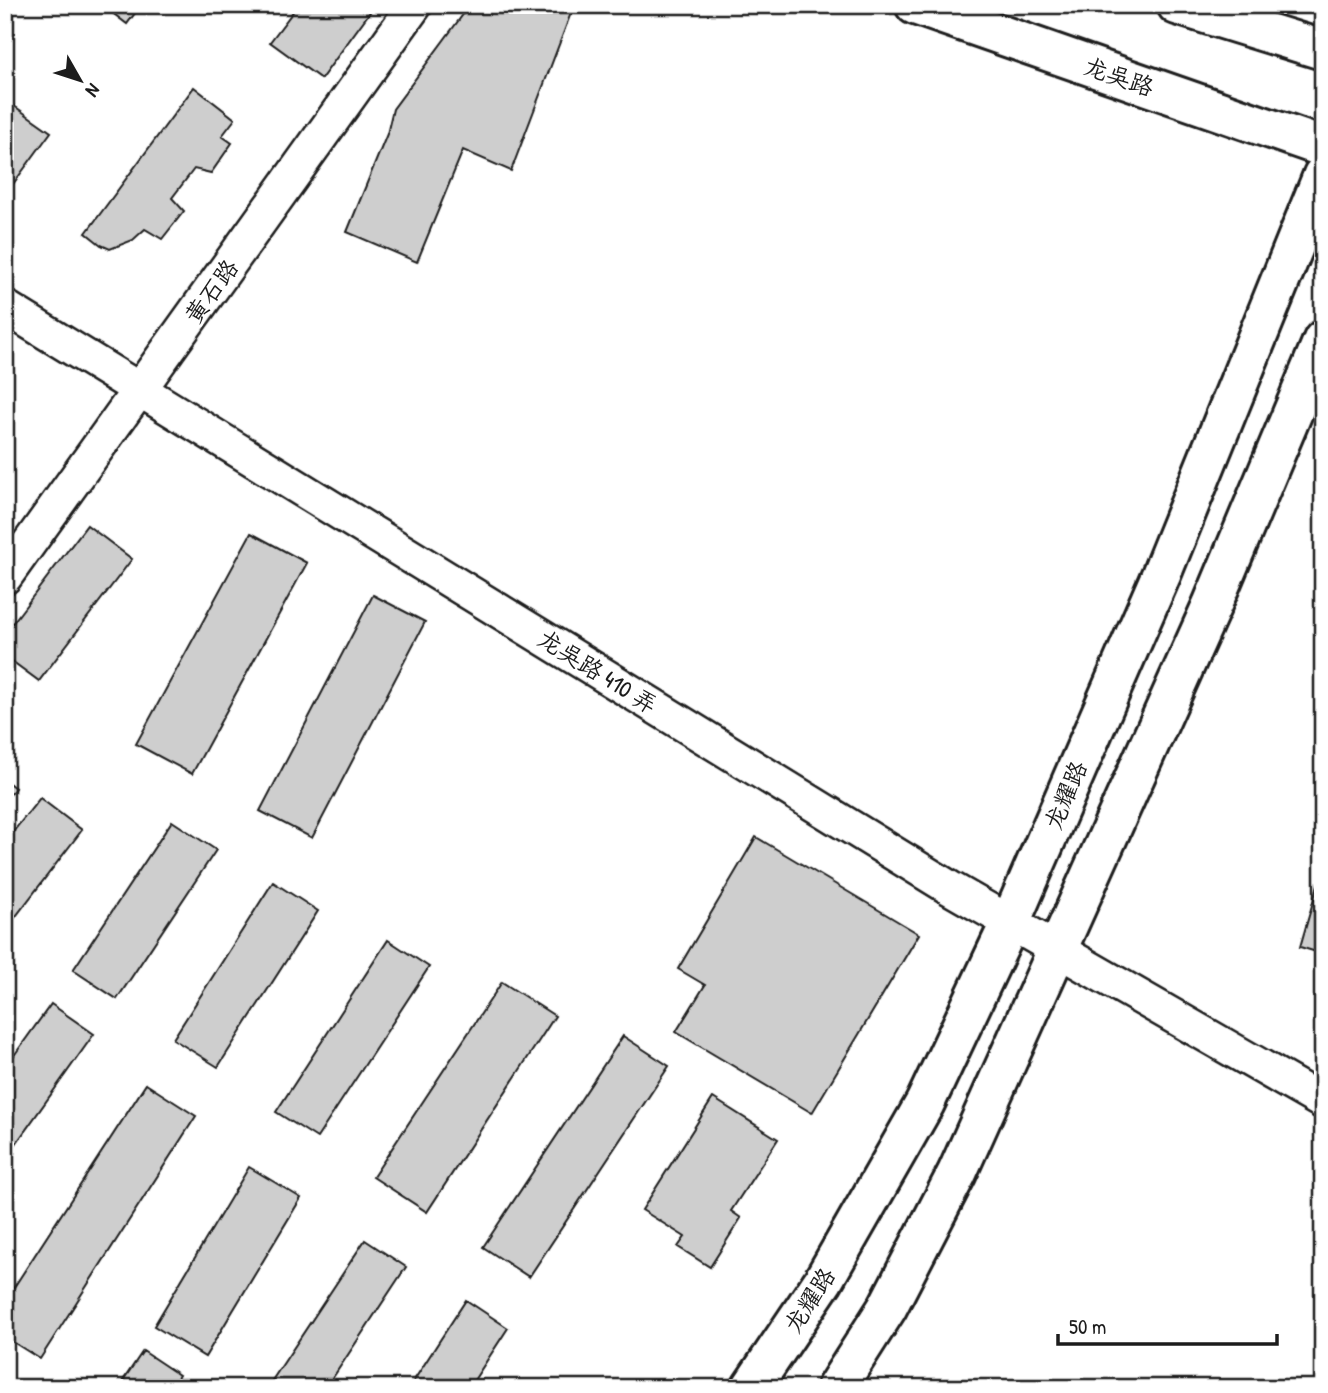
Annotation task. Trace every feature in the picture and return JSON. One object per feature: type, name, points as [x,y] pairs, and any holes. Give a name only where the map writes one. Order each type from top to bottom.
[{"type":"main road","name":"龙吴路","points":[[915,5],[1323,147]]},
{"type":"main road","points":[[1177,5],[1323,50]]},
{"type":"main road","name":"龙耀路","points":[[751,1388],[823,1281],[925,1103],[1010,923],[1161,575],[1323,175]]},
{"type":"main road","points":[[836,1388],[887,1308],[957,1173],[1212,605],[1323,340]]},
{"type":"street","name":"黄石路","points":[[5,577],[415,5]]},
{"type":"street","name":"龙吴路 410 弄","points":[[5,307],[950,888],[1323,1102]]},
{"type":"building","points":[[102,5],[141,5],[127,24]]},
{"type":"building","points":[[298,5],[375,5],[321,79],[270,42]]},
{"type":"building","points":[[470,5],[574,5],[511,171],[463,150],[417,262],[347,232],[387,134],[393,109]]},
{"type":"building","points":[[194,87],[235,119],[222,136],[232,143],[211,173],[194,169],[172,198],[184,211],[162,239],[145,229],[133,240],[110,249],[101,245],[86,233]]},
{"type":"building","points":[[10,103],[51,132],[5,195],[5,110]]},
{"type":"building","points":[[87,525],[132,559],[39,681],[5,656],[5,633]]},
{"type":"building","points":[[251,533],[307,563],[192,774],[136,744]]},
{"type":"building","points":[[373,595],[425,622],[312,838],[260,811]]},
{"type":"building","points":[[5,780],[15,788],[5,801]]},
{"type":"building","points":[[40,798],[82,830],[13,920],[5,914],[5,842]]},
{"type":"building","points":[[172,821],[216,850],[117,999],[73,970]]},
{"type":"building","points":[[756,837],[919,934],[812,1113],[676,1032],[705,985],[678,969]]},
{"type":"building","points":[[1323,867],[1323,954],[1300,947]]},
{"type":"building","points":[[273,882],[318,911],[218,1067],[173,1039]]},
{"type":"building","points":[[388,940],[429,967],[317,1138],[276,1112]]},
{"type":"building","points":[[502,982],[555,1016],[427,1212],[373,1177]]},
{"type":"building","points":[[51,1004],[94,1034],[5,1159],[5,1068]]},
{"type":"building","points":[[623,1036],[669,1066],[529,1277],[483,1247]]},
{"type":"building","points":[[146,1084],[196,1116],[40,1359],[5,1337],[5,1301]]},
{"type":"building","points":[[713,1098],[778,1139],[731,1211],[741,1218],[710,1267],[678,1247],[685,1237],[642,1210]]},
{"type":"building","points":[[249,1167],[301,1198],[205,1357],[154,1326]]},
{"type":"building","points":[[365,1240],[406,1267],[326,1388],[267,1388]]},
{"type":"building","points":[[466,1300],[508,1328],[469,1388],[409,1388]]},
{"type":"building","points":[[143,1351],[179,1375],[171,1388],[118,1388]]}]
